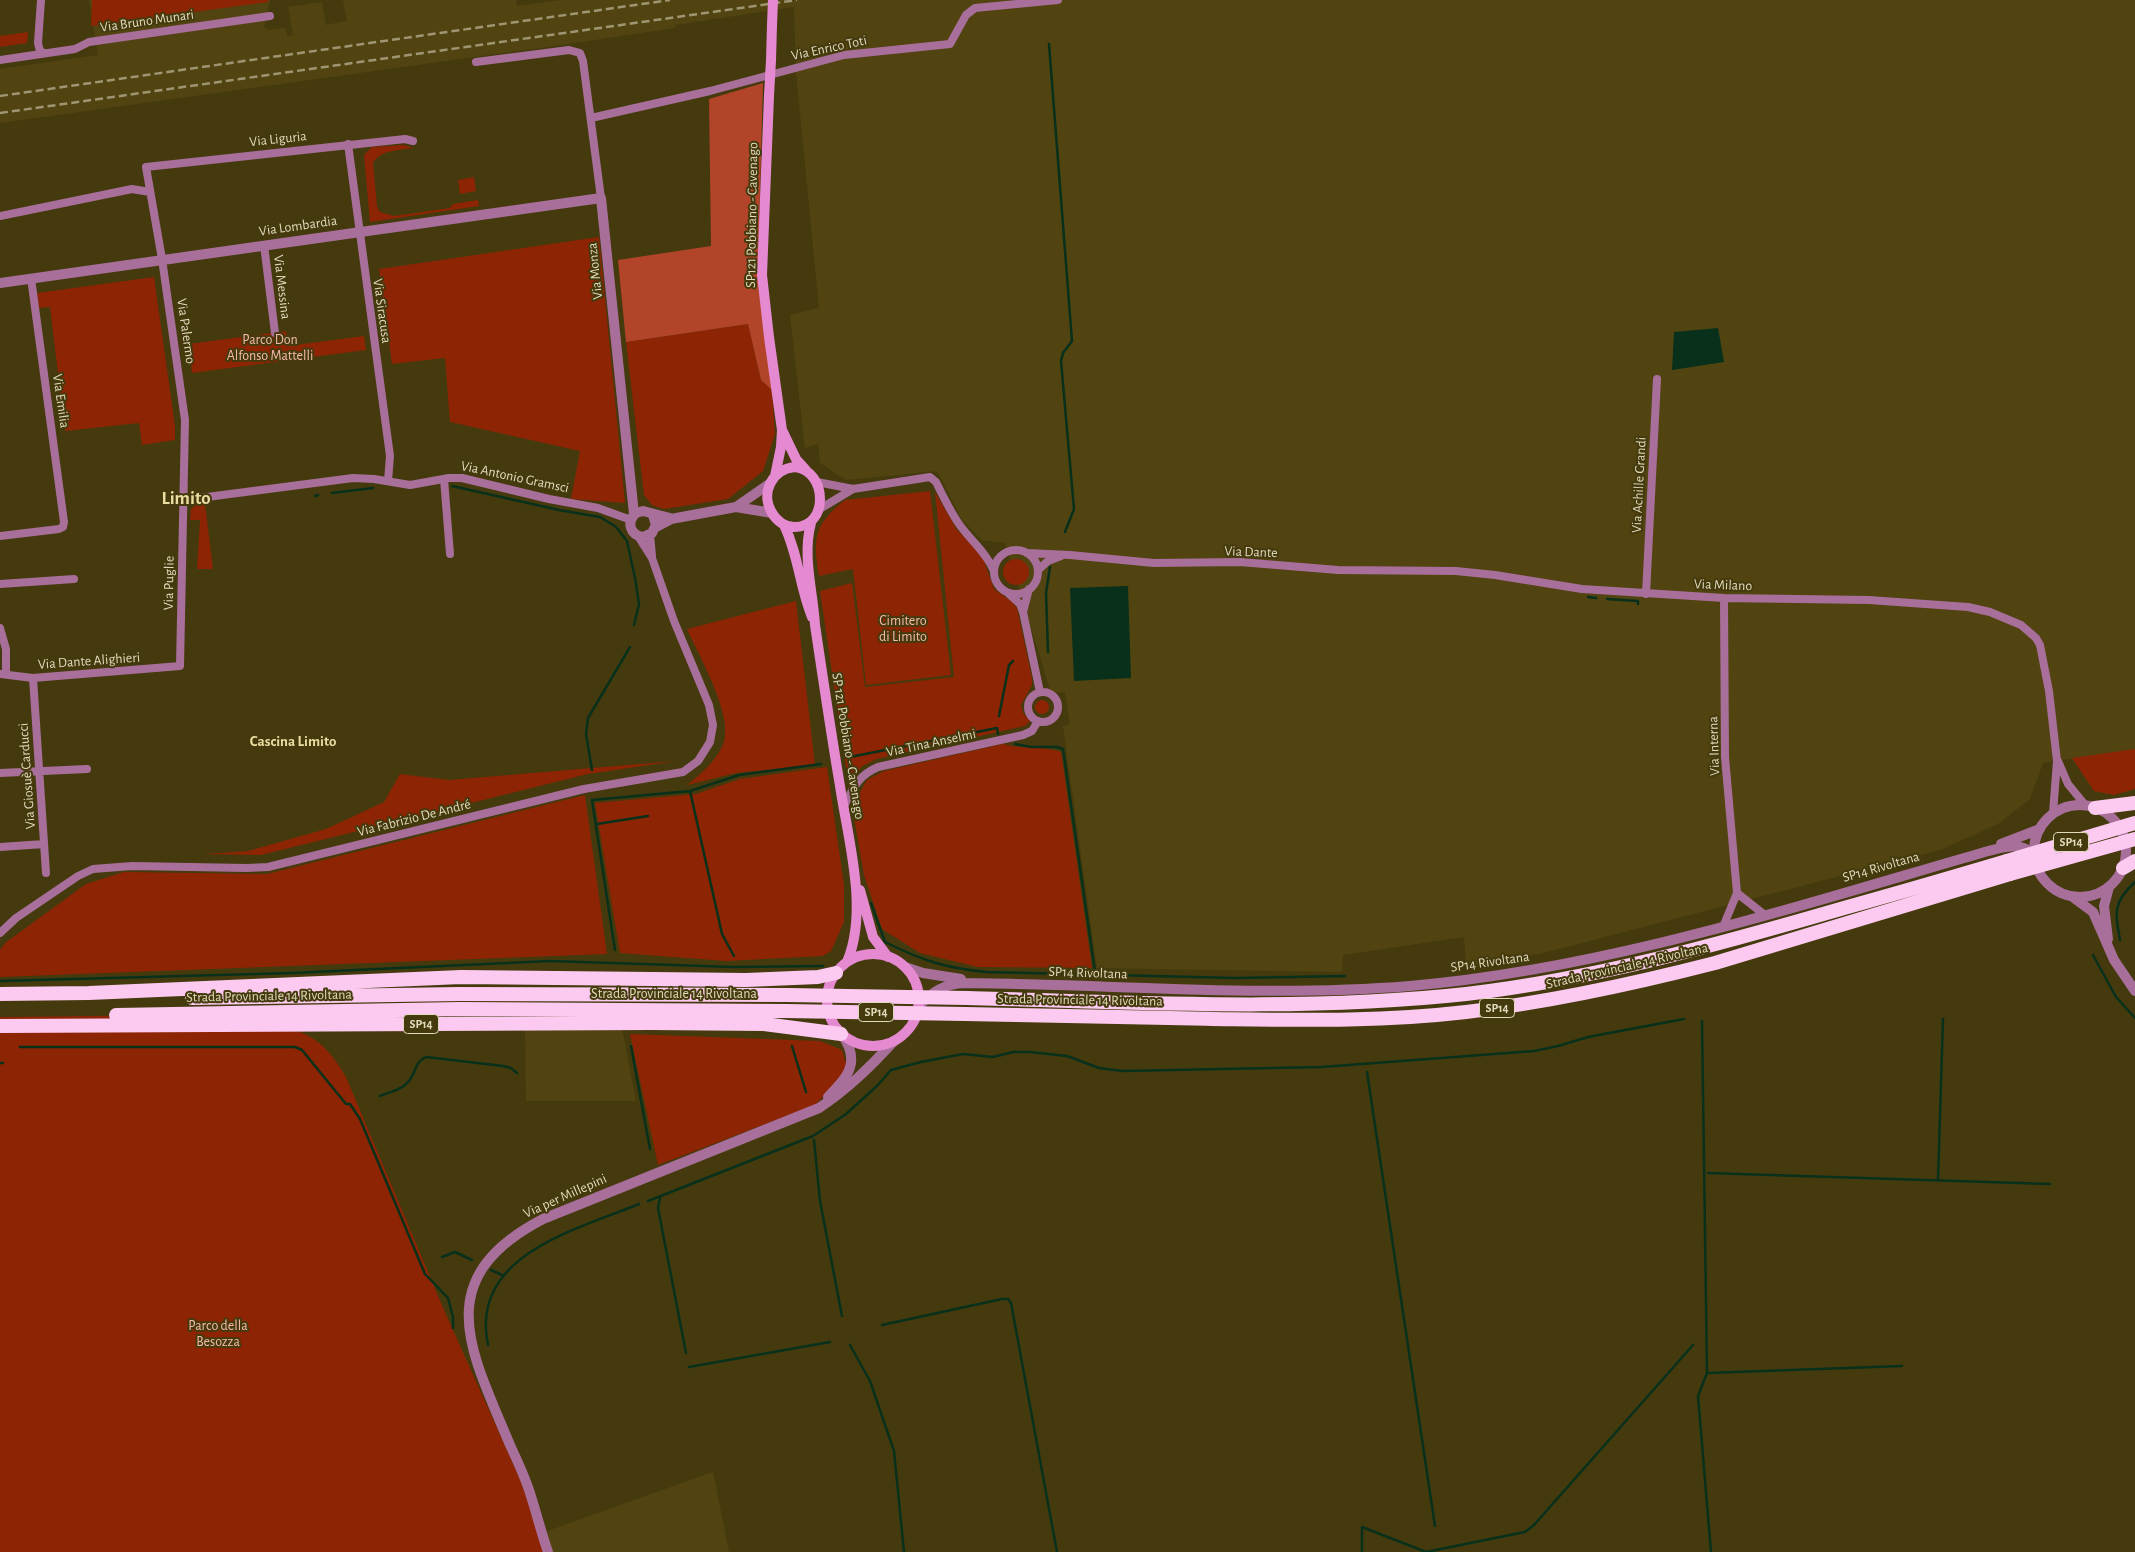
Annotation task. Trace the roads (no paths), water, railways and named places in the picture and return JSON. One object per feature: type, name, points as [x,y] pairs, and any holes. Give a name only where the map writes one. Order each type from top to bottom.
[{"type":"highway","points":[[2091,807],[2135,803]]},
{"type":"highway","name":"Strada Provinciale 14 Rivoltana","points":[[0,1017],[460,1008],[786,1011],[1337,1021],[1466,1012],[1545,1002],[1617,988],[1675,973],[2009,868],[2135,823]]},
{"type":"highway","name":"Strada Provinciale 14 Rivoltana","points":[[0,1001],[460,994],[788,995],[1258,1005],[1380,1002],[1498,990],[1688,952],[2009,868],[2135,839]]},
{"type":"highway","points":[[0,994],[88,993],[461,977],[746,980],[818,978],[836,973]]},
{"type":"highway","name":"SP14","points":[[0,1026],[764,1024],[842,1035]]},
{"type":"main road","name":"SP121 Pobbiano - Cavenago","points":[[772,480],[781,447],[782,430],[768,337],[762,275],[774,0]]},
{"type":"main road","name":"SP121 Pobbiano - Cavenago","points":[[782,430],[796,459],[806,470]]},
{"type":"main road","points":[[789,468],[806,470],[817,482],[818,510],[811,523],[807,543],[815,625],[803,594],[794,544],[784,525],[772,513],[768,498],[772,480],[789,468]]},
{"type":"main road","points":[[784,525],[799,527],[811,523]]},
{"type":"main road","name":"SP 121 Pobbiano - Cavenago","points":[[815,625],[854,872],[871,933],[888,957]]},
{"type":"main road","name":"SP 121 Pobbiano - Cavenago","points":[[847,962],[856,930],[854,872]]},
{"type":"main road","name":"SP14 Rivoltana","points":[[842,1035],[831,1020],[827,1007],[828,987],[836,973],[847,962],[867,954],[888,957],[905,967]]},
{"type":"main road","points":[[905,967],[916,984],[918,1007]]},
{"type":"main road","name":"SP14 Rivoltana","points":[[894,1041],[909,1028],[918,1007]]},
{"type":"main road","points":[[842,1035],[855,1043],[868,1046],[881,1046],[894,1041]]},
{"type":"street","points":[[40,0],[38,48],[44,53]]},
{"type":"street","name":"Via Enrico Toti","points":[[591,118],[710,91],[844,55],[950,44],[966,15],[975,8],[1058,0]]},
{"type":"street","name":"Via Bruno Munari","points":[[0,60],[75,50],[89,42],[270,16]]},
{"type":"street","name":"Via Monza","points":[[476,62],[569,50],[577,51],[582,56],[601,198],[634,499],[640,515]]},
{"type":"street","name":"Via Liguria","points":[[146,167],[348,144],[405,139],[413,141]]},
{"type":"street","name":"Via Siracusa","points":[[348,144],[358,231],[390,456],[388,482]]},
{"type":"street","name":"Via Palermo","points":[[146,167],[184,408],[186,431],[184,500]]},
{"type":"street","points":[[0,216],[132,189],[150,192]]},
{"type":"street","name":"Via Lombardia","points":[[0,283],[601,198]]},
{"type":"street","name":"Via Messina","points":[[264,245],[275,333]]},
{"type":"street","name":"Via Emilia","points":[[0,536],[63,527],[64,518],[31,278]]},
{"type":"street","name":"Via Achille Grandi","points":[[1646,594],[1657,378]]},
{"type":"street","points":[[817,482],[853,489],[930,477],[936,482],[958,523],[981,548],[994,571],[998,584],[1020,604],[1040,692],[1031,697],[1028,706],[1030,716],[1038,721]]},
{"type":"street","name":"Via Antonio Gramsci","points":[[184,500],[348,479],[366,478],[410,485],[462,478],[549,499],[640,515],[671,518],[736,507],[772,513]]},
{"type":"street","points":[[444,479],[450,554]]},
{"type":"street","name":"Via Antonio Gramsci","points":[[736,507],[772,480]]},
{"type":"street","points":[[818,510],[853,489]]},
{"type":"street","name":"Via Puglie","points":[[180,666],[184,500]]},
{"type":"street","points":[[640,515],[656,520],[653,531],[652,558],[638,536],[632,531],[640,515]]},
{"type":"street","name":"Via Antonio Gramsci","points":[[653,531],[671,518]]},
{"type":"street","points":[[638,536],[643,537],[653,531]]},
{"type":"street","points":[[981,548],[1004,554]]},
{"type":"street","points":[[994,571],[998,560],[1004,554],[1017,550],[1028,554],[1070,555]]},
{"type":"street","points":[[1007,591],[1018,593],[1028,589],[1036,581],[1038,570],[1034,560],[1028,554]]},
{"type":"street","points":[[1038,570],[1048,561],[1070,555]]},
{"type":"street","name":"Via Dante","points":[[1070,555],[1160,564],[1240,562],[1325,570],[1431,570]]},
{"type":"street","name":"Via Fabrizio De André","points":[[0,933],[16,918],[78,876],[93,869],[132,866],[268,867],[584,789],[672,775],[688,770],[698,761],[710,742],[713,721],[709,705],[674,621],[652,558]]},
{"type":"street","name":"Via Milano","points":[[1431,570],[1495,575],[1582,589],[1646,594],[1724,598],[1869,600],[1968,607],[1990,612],[2013,621],[2030,631],[2040,645],[2049,691],[2057,761]]},
{"type":"street","points":[[0,584],[74,579]]},
{"type":"street","points":[[1023,612],[1028,589]]},
{"type":"street","name":"Via Interna","points":[[1723,927],[1737,893],[1725,757],[1724,598]]},
{"type":"street","points":[[0,628],[6,649],[3,673]]},
{"type":"street","name":"Via Dante Alighieri","points":[[3,673],[33,678],[180,666]]},
{"type":"street","name":"Via Giosuè Carducci","points":[[33,678],[46,873]]},
{"type":"street","name":"Via Tina Anselmi","points":[[844,808],[855,784],[865,773],[878,767],[1022,735],[1032,731],[1038,721],[1044,722],[1052,719],[1058,709],[1053,696],[1046,692],[1040,692]]},
{"type":"street","points":[[2057,761],[2053,813],[2068,807],[2091,807]]},
{"type":"street","points":[[2057,761],[2072,790],[2091,807],[2112,818],[2123,835],[2129,864],[2109,887],[2089,897],[2071,896]]},
{"type":"street","points":[[0,773],[87,769]]},
{"type":"street","name":"SP14 Rivoltana","points":[[2034,858],[2034,845],[2040,829],[2053,813]]},
{"type":"street","name":"SP14 Rivoltana","points":[[1978,854],[2040,829]]},
{"type":"street","points":[[0,847],[44,844]]},
{"type":"street","name":"SP14 Rivoltana","points":[[918,1007],[928,995],[946,985],[992,983],[1138,989],[1329,989],[1412,986],[1506,974],[1624,952],[1766,916],[1978,854],[2013,846],[2031,853],[2034,858]]},
{"type":"street","points":[[2034,858],[2038,871],[2046,882],[2056,891],[2071,896],[2093,912],[2120,969],[2135,991]]},
{"type":"street","points":[[2109,887],[2104,906],[2110,950]]},
{"type":"street","points":[[1737,893],[1766,916]]},
{"type":"street","name":"SP14 Rivoltana","points":[[905,967],[930,974],[992,983]]},
{"type":"street","name":"Via per Millepini","points":[[818,1108],[842,1082],[851,1066],[852,1053],[842,1035]]},
{"type":"street","name":"Via per Millepini","points":[[548,1552],[529,1489],[479,1371],[471,1346],[468,1325],[470,1304],[475,1284],[485,1266],[494,1253],[509,1239],[543,1218],[818,1108],[842,1093],[864,1074],[894,1041]]},
{"type":"waterway","points":[[1049,44],[1072,341],[1063,353],[1061,361],[1074,509],[1065,532]]},
{"type":"waterway","points":[[452,486],[559,510],[600,517],[616,527],[627,541],[635,578],[639,604],[634,625]]},
{"type":"waterway","points":[[332,493],[373,488]]},
{"type":"waterway","points":[[1048,652],[1046,593],[1050,567]]},
{"type":"waterway","points":[[1588,597],[1596,598]]},
{"type":"waterway","points":[[1607,599],[1638,601],[1638,604]]},
{"type":"waterway","points":[[592,770],[586,734],[588,718],[630,647]]},
{"type":"waterway","points":[[999,716],[1009,665],[1013,661]]},
{"type":"waterway","points":[[850,757],[997,728],[998,734]]},
{"type":"waterway","points":[[1015,744],[1063,749],[1095,972]]},
{"type":"waterway","points":[[615,950],[592,800],[690,791],[739,775],[821,764]]},
{"type":"waterway","points":[[690,791],[722,934],[734,956]]},
{"type":"waterway","points":[[597,824],[648,816]]},
{"type":"waterway","points":[[2120,940],[2117,908],[2123,896],[2135,882]]},
{"type":"waterway","points":[[871,903],[885,942],[910,954],[958,968],[986,972],[1237,978],[1345,976]]},
{"type":"waterway","points":[[2093,955],[2116,997],[2135,1018]]},
{"type":"waterway","points":[[0,981],[292,973],[550,961],[734,967],[823,966]]},
{"type":"waterway","points":[[648,1201],[813,1136],[846,1114],[877,1086],[891,1070],[963,1054],[993,1057],[1013,1052],[1030,1052],[1067,1056],[1099,1068],[1122,1071],[1322,1067],[1534,1051],[1588,1037],[1684,1019]]},
{"type":"waterway","points":[[1938,1180],[1943,1019]]},
{"type":"waterway","points":[[1702,1021],[1707,1373],[1698,1396],[1711,1552]]},
{"type":"waterway","points":[[631,1046],[650,1149]]},
{"type":"waterway","points":[[792,1046],[806,1092]]},
{"type":"waterway","points":[[20,1047],[295,1047],[302,1050],[346,1104],[350,1104],[360,1119],[425,1274],[448,1298],[453,1317],[453,1328]]},
{"type":"waterway","points":[[380,1096],[405,1085],[411,1079],[419,1062],[426,1057],[503,1066],[511,1068],[517,1073]]},
{"type":"waterway","points":[[1367,1072],[1435,1526]]},
{"type":"waterway","points":[[814,1140],[820,1201],[842,1316]]},
{"type":"waterway","points":[[1708,1173],[2050,1184]]},
{"type":"waterway","points":[[660,1198],[658,1208],[686,1353]]},
{"type":"waterway","points":[[488,1345],[486,1314],[495,1289],[511,1268],[533,1250],[559,1236],[639,1204]]},
{"type":"waterway","points":[[442,1257],[455,1252],[472,1260]]},
{"type":"waterway","points":[[491,1270],[502,1275]]},
{"type":"waterway","points":[[882,1325],[1008,1299],[1011,1303],[1057,1552]]},
{"type":"waterway","points":[[689,1367],[830,1342]]},
{"type":"waterway","points":[[850,1345],[870,1381],[894,1451],[904,1552]]},
{"type":"waterway","points":[[1362,1552],[1362,1527],[1426,1552],[1525,1532],[1534,1525],[1693,1345]]},
{"type":"waterway","points":[[1707,1373],[1902,1366]]},
{"type":"railway","points":[[0,96],[670,0]]},
{"type":"railway","points":[[0,113],[797,0]]},
{"type":"district","name":"Limito","points":[[186,498]]},
{"type":"district","name":"Cascina Limito","points":[[293,741]]},
{"type":"park label","name":"Parco Don Alfonso Mattelli","points":[[270,348]]},
{"type":"park label","name":"Cimitero di Limito","points":[[903,630]]},
{"type":"park label","name":"Parco della Besozza","points":[[218,1334]]}]
